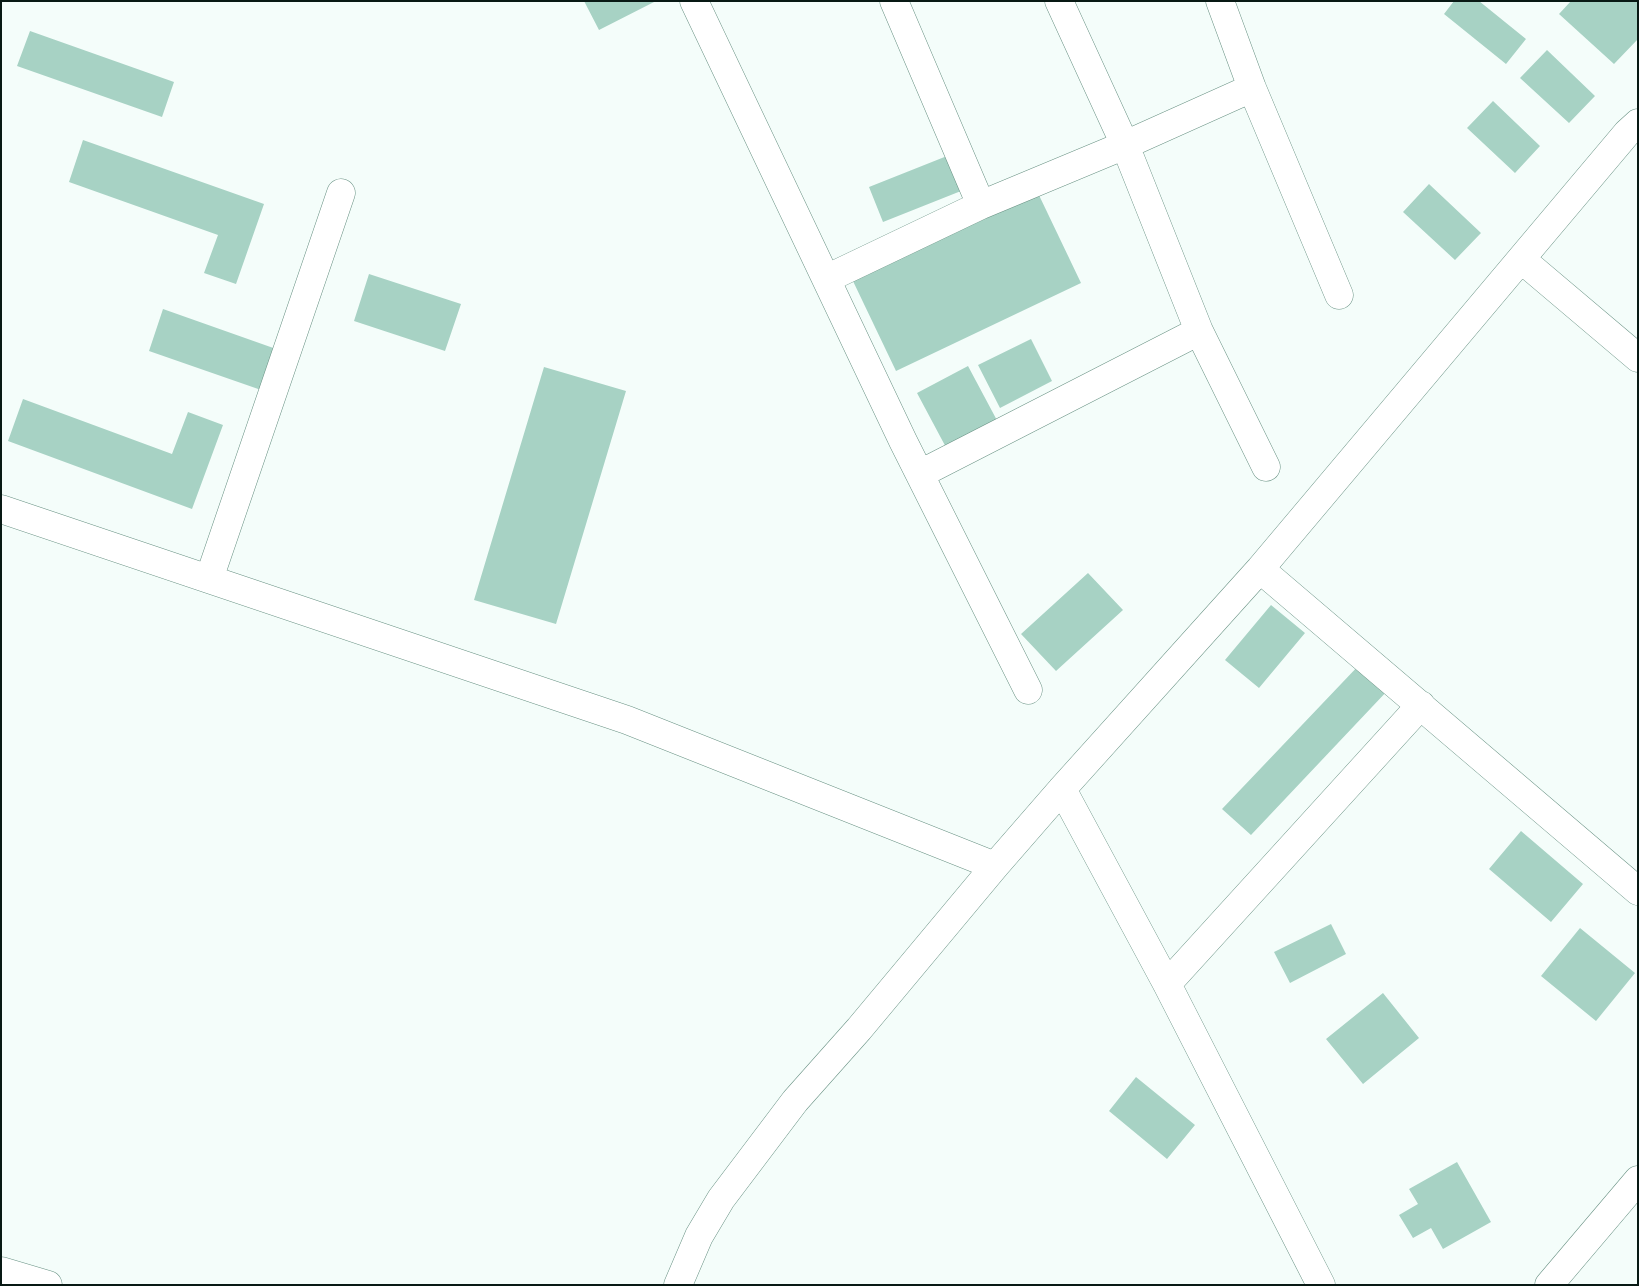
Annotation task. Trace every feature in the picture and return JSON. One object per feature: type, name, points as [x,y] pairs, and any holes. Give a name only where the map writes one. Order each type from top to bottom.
[{"type":"street","points":[[694,1],[920,474],[1028,690]]},
{"type":"street","points":[[894,1],[982,205]]},
{"type":"street","points":[[1059,1],[1125,145],[1199,331],[1266,467]]},
{"type":"street","points":[[1220,1],[1252,88],[1339,295]]},
{"type":"street","points":[[826,279],[982,205],[1125,145],[1252,88]]},
{"type":"street","points":[[678,1285],[698,1236],[721,1199],[795,1101],[859,1029],[1062,789],[1260,569],[1521,258],[1627,133],[1638,123]]},
{"type":"street","points":[[209,579],[341,193]]},
{"type":"street","points":[[1521,258],[1638,358]]},
{"type":"street","points":[[920,474],[1199,331]]},
{"type":"street","points":[[1,508],[627,720],[995,866]]},
{"type":"street","points":[[1260,569],[1638,891]]},
{"type":"street","points":[[1167,984],[1421,705]]},
{"type":"street","points":[[1062,789],[1167,984],[1321,1285]]},
{"type":"street","points":[[1549,1285],[1638,1180]]},
{"type":"street","points":[[1,1271],[48,1285]]},
{"type":"building","points":[[584,1],[656,1],[599,30]]},
{"type":"building","points":[[1454,1],[1479,1],[1526,39],[1506,64],[1444,14]]},
{"type":"building","points":[[1571,1],[1638,1],[1638,39],[1614,64],[1559,14]]},
{"type":"building","points":[[30,31],[174,82],[162,117],[17,66]]},
{"type":"building","points":[[1547,50],[1595,96],[1569,123],[1520,78]]},
{"type":"building","points":[[1493,101],[1540,146],[1515,173],[1467,128]]},
{"type":"building","points":[[83,140],[264,204],[236,284],[204,273],[218,235],[69,182]]},
{"type":"building","points":[[947,156],[961,191],[883,222],[869,187]]},
{"type":"building","points":[[1429,184],[1481,233],[1455,260],[1403,212]]},
{"type":"building","points":[[1037,191],[1081,283],[896,371],[852,279]]},
{"type":"building","points":[[369,274],[461,304],[445,351],[354,321]]},
{"type":"building","points":[[163,309],[279,350],[264,391],[149,351]]},
{"type":"building","points":[[1031,339],[1052,381],[1000,408],[978,365]]},
{"type":"building","points":[[968,366],[1000,426],[949,453],[917,393]]},
{"type":"building","points":[[544,367],[626,391],[556,624],[474,600]]},
{"type":"building","points":[[23,399],[172,454],[188,412],[223,425],[192,509],[8,441]]},
{"type":"building","points":[[1088,573],[1123,610],[1056,671],[1021,634]]},
{"type":"building","points":[[1271,605],[1305,633],[1259,688],[1225,660]]},
{"type":"building","points":[[1361,663],[1389,689],[1251,835],[1222,809]]},
{"type":"building","points":[[1521,831],[1583,884],[1551,922],[1489,869]]},
{"type":"building","points":[[1331,924],[1346,954],[1290,983],[1274,952]]},
{"type":"building","points":[[1580,928],[1635,973],[1596,1021],[1541,976]]},
{"type":"building","points":[[1383,993],[1419,1038],[1363,1084],[1326,1039]]},
{"type":"building","points":[[1136,1077],[1195,1125],[1167,1159],[1109,1111]]},
{"type":"building","points":[[1457,1162],[1491,1222],[1443,1249],[1431,1228],[1413,1238],[1399,1215],[1418,1204],[1409,1189]]}]
